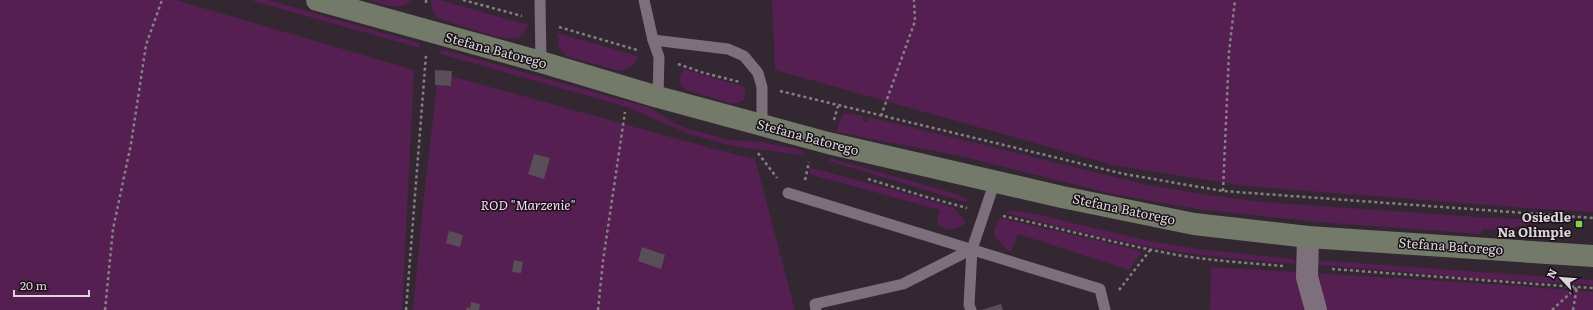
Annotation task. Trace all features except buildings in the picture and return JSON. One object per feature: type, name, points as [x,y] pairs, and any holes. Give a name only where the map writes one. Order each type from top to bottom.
[{"type":"main road","name":"Stefana Batorego","points":[[317,0],[828,144],[1062,197],[1194,224],[1308,237],[1593,256]]},
{"type":"street","points":[[1308,237],[1307,277],[1316,310]]},
{"type":"lane","points":[[540,0],[541,62]]},
{"type":"lane","points":[[644,0],[653,40],[659,57],[658,97]]},
{"type":"lane","points":[[653,40],[728,49],[744,56],[758,73],[762,87],[762,125]]},
{"type":"lane","points":[[971,310],[969,305],[972,249],[995,181]]},
{"type":"lane","points":[[788,193],[1100,290],[1105,310]]},
{"type":"lane","points":[[816,310],[815,304],[903,284],[972,249]]},
{"type":"path","points":[[104,310],[113,229],[131,144],[146,44],[162,0]]},
{"type":"path","points":[[463,0],[611,41],[704,73],[1124,174],[1223,191],[1593,218]]},
{"type":"path","points":[[881,116],[914,20],[914,0]]},
{"type":"path","points":[[1223,191],[1229,52],[1235,0]]},
{"type":"path","points":[[406,310],[425,76],[427,31]]},
{"type":"path","points":[[833,126],[838,106]]},
{"type":"path","points":[[598,310],[603,261],[624,117]]},
{"type":"path","points":[[758,153],[788,193]]},
{"type":"path","points":[[866,178],[922,196],[985,213]]},
{"type":"path","points":[[1115,296],[1151,249]]},
{"type":"path","points":[[1573,310],[1577,287]]},
{"type":"path","points":[[1552,310],[1577,287],[1593,288]]},
{"type":"green space","points":[[0,0],[176,0],[414,70],[402,310],[0,310]]},
{"type":"green space","points":[[250,0],[268,0],[419,43],[420,48]]},
{"type":"green space","points":[[369,0],[412,0],[408,4],[402,6],[391,6]]},
{"type":"green space","points":[[431,0],[440,0],[528,25],[521,36],[516,38],[499,37],[437,18],[432,8]]},
{"type":"green space","points":[[772,0],[1593,0],[1593,212],[1245,186],[1113,165],[775,70]]},
{"type":"green space","points":[[557,33],[638,56],[631,66],[619,71],[566,56],[559,47]]},
{"type":"green space","points":[[445,50],[651,108],[672,122],[688,129],[730,140],[763,142],[804,151],[803,155],[739,147],[717,142],[687,133],[627,107],[437,53]]},
{"type":"green space","points":[[683,69],[745,87],[744,100],[734,104],[686,90],[680,83]]},
{"type":"green space","name":"ROD \"Marzenie\"","points":[[451,76],[710,148],[755,159],[795,310],[413,310],[437,85],[451,86]]},
{"type":"green space","points":[[846,113],[863,116],[862,121],[867,122],[869,117],[1148,185],[1201,194],[1263,202],[1492,218],[1547,220],[1503,230],[1482,229],[1481,234],[1319,222],[1197,209],[1112,194],[965,157],[836,132],[842,116]]},
{"type":"green space","points":[[829,158],[957,194],[967,200],[965,202],[829,161]]},
{"type":"green space","points":[[811,168],[952,207],[966,223],[951,229],[943,228],[937,223],[940,210],[809,174]]},
{"type":"green space","points":[[1010,211],[1036,214],[1144,240],[1198,249],[1293,259],[1297,264],[1218,257],[1139,245],[1005,213]]},
{"type":"green space","points":[[1000,218],[1138,250],[1141,254],[1129,270],[1018,234],[1011,252],[1007,250],[994,235],[994,229]]},
{"type":"green space","points":[[1315,260],[1593,280],[1593,285],[1472,278],[1311,264]]},
{"type":"green space","points":[[1211,267],[1506,285],[1593,292],[1593,310],[1210,310]]},
{"type":"place","name":"Osiedle Na Olimpie","points":[[1579,224]]}]
